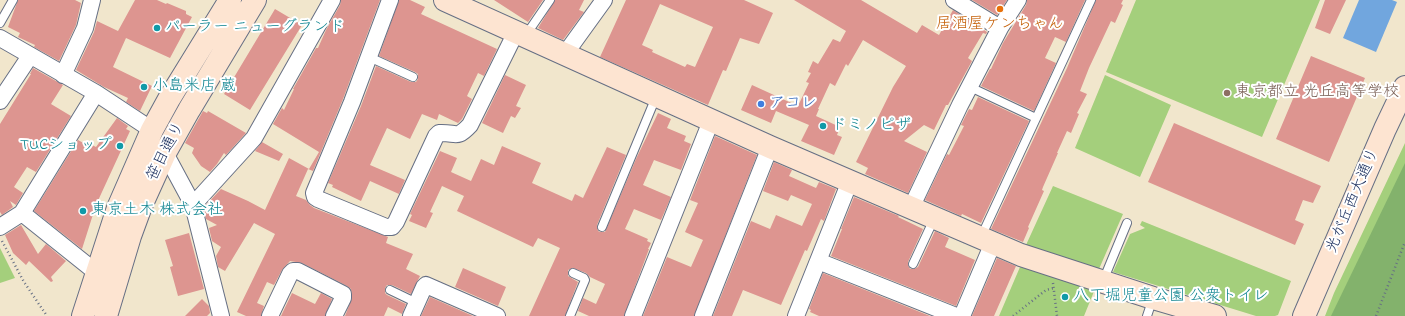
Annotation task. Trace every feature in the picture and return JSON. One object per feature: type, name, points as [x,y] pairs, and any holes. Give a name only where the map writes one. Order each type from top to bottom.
[{"type":"street","points":[[63,75],[85,28],[92,0]]},
{"type":"street","name":"笹目通り","points":[[82,316],[118,208],[152,130],[230,0]]},
{"type":"street","name":"笹目通り","points":[[106,316],[130,236],[141,206],[165,153],[255,0]]},
{"type":"street","points":[[192,205],[254,138],[332,0]]},
{"type":"street","points":[[390,0],[352,102],[314,193],[315,197],[318,199],[386,227],[392,227],[396,222],[436,136],[439,133],[459,135],[470,125],[521,34]]},
{"type":"street","points":[[445,0],[770,147],[934,219],[1021,254],[1103,281],[1150,307],[1215,316]]},
{"type":"street","points":[[565,54],[604,0]]},
{"type":"street","points":[[954,0],[1000,28]]},
{"type":"street","points":[[910,208],[1000,28],[1018,0]]},
{"type":"street","points":[[0,38],[96,93],[152,130]]},
{"type":"street","points":[[0,101],[30,56]]},
{"type":"street","name":"光が丘西大通り","points":[[1304,316],[1385,129],[1405,87]]},
{"type":"street","points":[[0,226],[22,213],[96,93]]},
{"type":"street","points":[[633,316],[712,121]]},
{"type":"street","points":[[703,316],[770,147]]},
{"type":"street","points":[[165,153],[192,205],[221,316]]},
{"type":"street","points":[[799,315],[818,261],[850,181]]},
{"type":"street","points":[[22,213],[97,274]]},
{"type":"street","points":[[962,316],[986,240]]},
{"type":"street","points":[[818,261],[956,316]]},
{"type":"street","points":[[270,316],[290,274],[293,271],[298,271],[343,294],[343,298],[334,316]]},
{"type":"street","points":[[414,309],[424,286],[429,285],[497,316]]},
{"type":"lane","points":[[0,23],[13,0]]},
{"type":"lane","points":[[521,34],[550,0]]},
{"type":"lane","points":[[986,240],[1036,118],[1091,0]]},
{"type":"lane","points":[[369,57],[413,77]]},
{"type":"lane","points":[[970,87],[1036,118]]},
{"type":"lane","points":[[602,227],[657,96]]},
{"type":"lane","points":[[913,264],[934,219]]},
{"type":"lane","points":[[1103,281],[1127,223]]},
{"type":"lane","points":[[570,316],[585,280],[584,278],[573,273]]},
{"type":"lane","points":[[390,290],[414,309]]},
{"type":"path","points":[[0,237],[24,282],[47,316]]},
{"type":"path","points":[[1376,316],[1405,242]]},
{"type":"path","points":[[1053,279],[1056,316]]},
{"type":"path","points":[[1013,316],[1046,290],[1054,288]]},
{"type":"green space","points":[[1136,0],[1320,0],[1262,137],[1106,72]]},
{"type":"green space","points":[[1105,75],[1171,105],[1140,177],[1075,148]]},
{"type":"green space","points":[[1405,143],[1405,316],[1325,316],[1334,293]]},
{"type":"green space","points":[[1405,163],[1405,316],[1331,316]]},
{"type":"green space","points":[[1053,186],[1123,214],[1099,269],[1026,245]]},
{"type":"green space","points":[[1142,221],[1291,281],[1278,315],[1256,316],[1113,272],[1130,234],[1145,228],[1140,225]]},
{"type":"green space","points":[[0,248],[15,278],[0,283]]},
{"type":"green space","points":[[1020,267],[1095,289],[1084,316],[999,316]]},
{"type":"water","points":[[1359,0],[1392,0],[1397,2],[1376,52],[1343,38]]},
{"type":"building","points":[[18,0],[75,0],[81,3],[76,25],[59,61],[34,47],[35,45],[18,37],[20,33],[8,27]]},
{"type":"building","points":[[135,0],[157,0],[186,11],[186,14],[192,17],[170,58],[126,38],[113,67],[152,86],[140,111],[126,102],[128,98],[104,87],[76,70],[94,32],[97,21],[118,31]]},
{"type":"building","points":[[341,0],[380,0],[343,99],[313,171],[308,169],[296,196],[306,200],[314,208],[388,237],[386,243],[413,254],[406,269],[420,276],[411,294],[392,285],[387,285],[385,288],[385,293],[387,295],[406,304],[402,314],[388,307],[384,316],[345,316],[352,298],[351,289],[302,263],[290,261],[282,270],[274,285],[267,282],[257,303],[264,306],[261,316],[246,316],[237,312],[275,234],[254,223],[225,271],[218,267],[216,256],[221,247],[212,241],[209,228],[217,225],[206,219],[203,208],[221,189],[265,210],[289,158],[309,169],[319,152],[273,124],[282,108],[284,110],[293,89],[316,48],[318,48],[340,5]]},
{"type":"building","points":[[399,0],[410,0],[425,7],[421,14],[497,49],[484,76],[478,73],[467,96],[472,99],[462,119],[458,123],[439,114],[437,120],[422,114],[410,139],[387,128],[370,165],[405,180],[399,194],[370,181],[361,201],[332,187],[333,185],[328,183],[361,106],[376,66],[411,82],[416,82],[418,79],[418,74],[415,72],[379,56]]},
{"type":"building","points":[[494,0],[543,0],[528,22]]},
{"type":"building","points":[[555,0],[584,0],[579,10],[584,12],[563,40],[538,28]]},
{"type":"building","points":[[626,0],[744,0],[773,13],[759,44],[740,38],[726,71],[723,70],[708,105],[600,57]],"holes":[[[660,4],[713,27],[695,67],[687,64],[685,67],[652,52],[653,50],[642,45]]]},
{"type":"building","points":[[794,0],[861,0],[917,33],[922,25],[939,35],[953,10],[987,32],[986,34],[983,33],[968,58],[972,61],[948,105],[946,105],[934,130],[924,125],[904,141],[927,152],[908,193],[865,174],[868,168],[856,162],[893,87],[906,66],[863,40],[848,66],[846,64],[835,86],[830,83],[816,116],[840,127],[837,135],[842,137],[834,155],[801,141],[809,125],[776,111],[771,123],[741,110],[752,85],[798,106],[809,83],[806,82],[811,73],[808,72],[813,61],[818,64],[833,39],[840,42],[846,31]]},
{"type":"building","points":[[972,0],[1007,0],[997,15]]},
{"type":"building","points":[[1027,0],[1085,0],[1066,42],[1055,37],[1045,58],[1056,63],[1034,111],[981,86],[1003,43],[1026,5]]},
{"type":"building","points":[[1096,0],[1123,0],[1121,4],[1123,5],[1115,23],[1111,21],[1089,68],[1080,91],[1087,94],[1077,113],[1079,114],[1071,133],[1067,131],[1057,153],[1043,187],[1042,190],[1044,191],[1023,242],[991,229],[1067,68]]},
{"type":"building","points":[[1325,0],[1346,0],[1330,34],[1315,28]]},
{"type":"building","points":[[275,9],[302,25],[250,110],[224,94]]},
{"type":"building","points":[[1311,56],[1365,78],[1329,162],[1276,139]]},
{"type":"building","points":[[33,68],[63,85],[51,104],[71,116],[36,172],[27,167],[14,187],[23,193],[16,205],[10,201],[13,207],[2,215],[0,212],[0,124],[31,74]]},
{"type":"building","points":[[505,75],[526,85],[516,106],[521,108],[515,118],[511,116],[503,133],[482,123]]},
{"type":"building","points":[[978,97],[1029,121],[981,223],[925,200],[947,154],[949,155],[964,126],[961,125],[969,109],[972,110]]},
{"type":"building","points":[[203,111],[207,113],[208,111],[246,133],[226,155],[224,153],[210,172],[201,166],[192,153],[194,148],[185,143]]},
{"type":"building","points":[[658,113],[671,119],[667,128],[686,136],[684,141],[691,144],[681,170],[654,160],[643,185],[671,197],[661,220],[634,209],[625,229],[648,239],[647,241],[651,243],[624,316],[589,316],[578,311],[583,298],[596,304],[605,284],[590,277],[586,273],[573,268],[568,270],[568,276],[578,282],[565,316],[529,316],[560,248],[538,238],[533,247],[457,211],[464,196],[442,186],[430,212],[433,213],[426,228],[409,221],[412,215],[410,214],[440,151],[457,158],[451,172],[471,181],[481,159],[494,165],[502,146],[541,163],[532,183],[572,201],[575,194],[583,198],[607,147],[626,155],[597,225],[598,231],[605,232],[636,159]]},
{"type":"building","points":[[117,118],[128,126],[126,129],[130,131],[96,205],[82,249],[34,211],[78,140],[87,145],[88,143],[96,147]]},
{"type":"building","points":[[1174,123],[1321,186],[1313,203],[1303,200],[1295,220],[1304,224],[1295,245],[1148,182]]},
{"type":"building","points":[[715,136],[757,155],[694,316],[643,316],[667,257],[691,267],[703,240],[685,232],[698,203],[690,200]]},
{"type":"building","points":[[262,142],[283,154],[279,161],[255,151]]},
{"type":"building","points":[[774,162],[792,170],[789,176],[816,188],[819,182],[836,189],[824,221],[821,219],[807,251],[805,250],[781,305],[743,290],[732,316],[713,316],[751,221],[770,229],[776,215],[802,226],[812,204],[791,195],[788,201],[763,191]]},
{"type":"building","points":[[854,197],[899,216],[898,217],[923,229],[908,262],[910,269],[918,267],[935,231],[949,238],[945,247],[975,260],[956,306],[831,256]]},
{"type":"building","points":[[21,225],[38,254],[46,244],[66,261],[51,277],[53,281],[51,282],[29,261],[26,265],[13,253],[5,235]]},
{"type":"building","points":[[189,233],[204,289],[178,296],[170,267],[173,266],[165,240]]},
{"type":"building","points":[[997,258],[1016,266],[994,316],[972,316]]},
{"type":"building","points":[[463,268],[506,287],[498,306],[455,287]]},
{"type":"building","points":[[823,273],[930,316],[819,316],[810,312],[811,310],[809,309]]},
{"type":"building","points":[[292,293],[315,304],[321,293],[332,299],[325,316],[281,316]]},
{"type":"building","points":[[430,297],[473,316],[421,316]]},
{"type":"building","points":[[202,299],[209,306],[210,313],[207,316],[185,316]]},
{"type":"place","name":"居酒屋ケンちゃん","points":[[1000,9]]},
{"type":"place","name":"パーラー ニューグランド","points":[[157,28]]},
{"type":"place","name":"小島米店 蔵","points":[[144,87]]},
{"type":"place","name":"東京都立 光丘高等学校","points":[[1227,93]]},
{"type":"place","name":"アコレ","points":[[761,104]]},
{"type":"place","name":"ドミノピザ","points":[[823,126]]},
{"type":"place","name":"TUCショップ","points":[[120,146]]},
{"type":"place","name":"東京土木 株式会社","points":[[83,211]]},
{"type":"place","name":"八丁堀児童公園 公衆トイレ","points":[[1065,297]]}]
